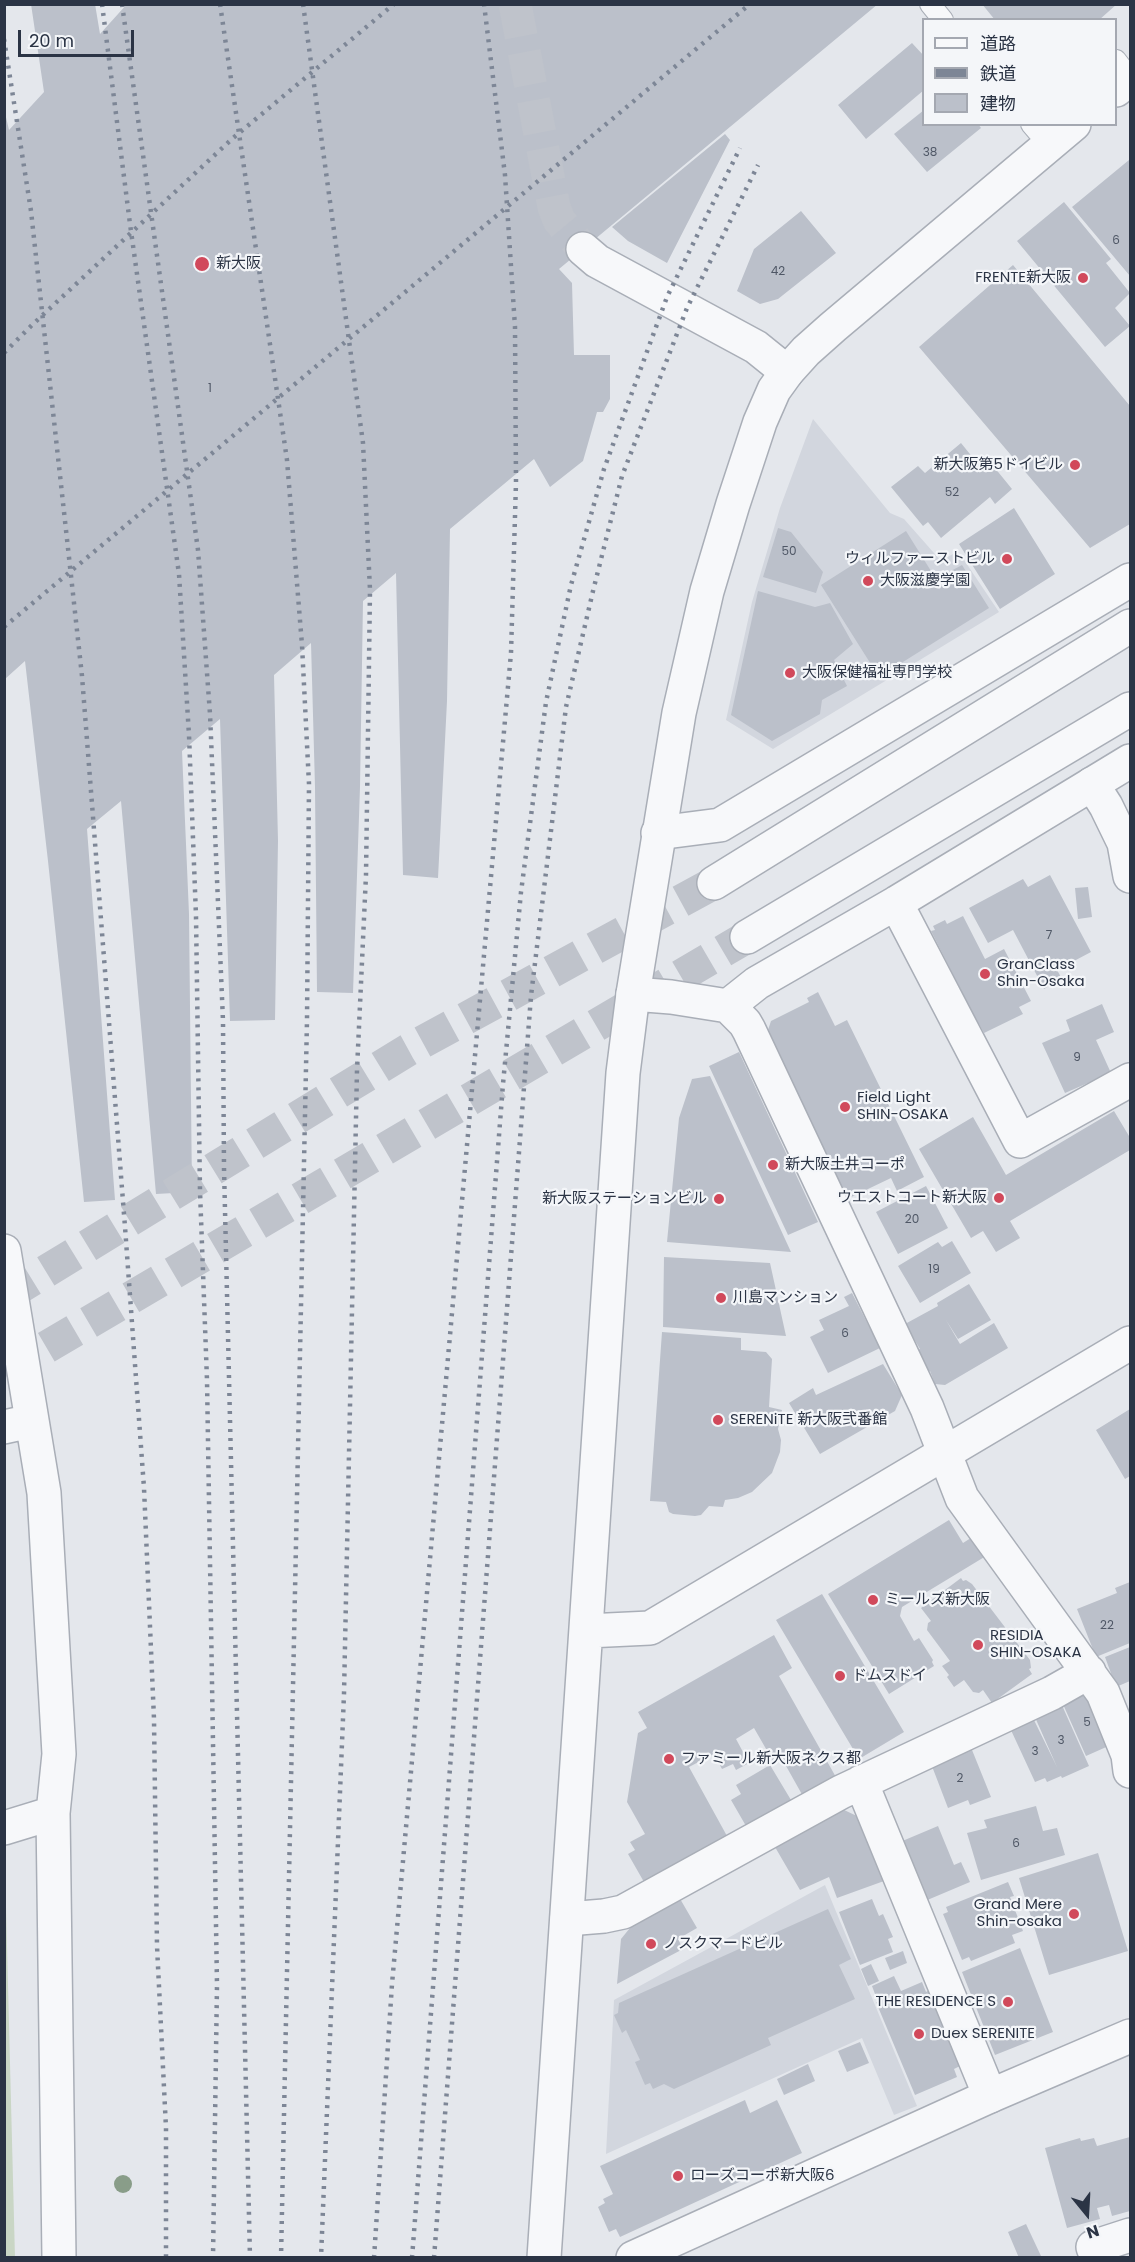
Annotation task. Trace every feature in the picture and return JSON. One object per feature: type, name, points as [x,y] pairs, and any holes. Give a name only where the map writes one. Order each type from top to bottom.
[{"type":"street","points":[[1117,89],[1131,78]]},
{"type":"street","points":[[544,2258],[623,1073],[658,833],[679,713],[707,591],[760,422],[774,390],[787,372],[1040,135],[1068,126]]},
{"type":"street","points":[[583,249],[597,261],[756,347],[787,372]]},
{"type":"street","points":[[658,833],[720,825],[1131,580]]},
{"type":"street","points":[[714,883],[1131,626]]},
{"type":"street","points":[[747,937],[1131,709]]},
{"type":"street","points":[[728,1006],[757,983],[896,903],[1131,761]]},
{"type":"street","points":[[1092,784],[1106,806],[1124,843],[1131,876]]},
{"type":"street","points":[[896,903],[1020,1141],[1131,1080]]},
{"type":"street","points":[[633,994],[671,996],[728,1006],[745,1023],[927,1408],[962,1498],[1104,1693],[1128,1755],[1131,1771]]},
{"type":"street","points":[[4,1251],[18,1424],[44,1493],[58,1742],[52,1813],[59,2258]]},
{"type":"street","points":[[587,1631],[650,1628],[1131,1343]]},
{"type":"street","points":[[567,1919],[623,1912],[861,1782],[1052,1693],[1089,1672]]},
{"type":"street","points":[[861,1782],[990,2096]]},
{"type":"street","points":[[4,1828],[52,1813]]},
{"type":"street","points":[[633,2258],[990,2096],[1131,2036]]},
{"type":"street","points":[[1097,2258],[1093,2247],[1131,2235]]},
{"type":"lane","points":[[930,4],[940,18]]},
{"type":"lane","points":[[1117,61],[1131,78]]},
{"type":"shaded area","name":"大阪滋慶学園","points":[[813,419],[890,513],[904,519],[941,561],[958,551],[999,612],[773,749],[726,720],[752,602],[780,508]]},
{"type":"shaded area","points":[[825,1885],[917,2106],[894,2115],[862,2038],[606,2154],[614,2000]]},
{"type":"green space","points":[[5,1868],[15,2258],[4,2257]]},
{"type":"building","name":"新大阪","points":[[31,4],[95,4],[100,34],[127,4],[878,4],[559,269],[572,283],[574,355],[610,355],[610,399],[603,412],[597,412],[583,461],[550,487],[534,459],[450,529],[447,701],[438,878],[403,875],[396,573],[363,601],[353,993],[317,992],[311,643],[274,675],[278,841],[275,1020],[230,1021],[220,719],[182,751],[189,914],[192,1192],[156,1194],[121,801],[87,829],[115,1200],[84,1202],[25,661],[5,679],[5,113],[9,130],[44,92]]},
{"type":"building","points":[[982,4],[1117,4],[1101,18],[993,18]]},
{"type":"building","points":[[912,43],[922,54],[922,92],[866,139],[838,105]]},
{"type":"building","points":[[922,112],[922,126],[980,126],[981,128],[927,172],[894,134]]},
{"type":"building","points":[[725,134],[730,140],[667,263],[628,241],[612,227]]},
{"type":"building","points":[[1130,161],[1130,276],[1072,207]]},
{"type":"building","name":"FRENTE新大阪","points":[[1064,202],[1111,259],[1106,263],[1130,293],[1115,308],[1130,326],[1105,347],[1017,241]]},
{"type":"building","points":[[801,211],[836,253],[778,299],[760,304],[737,291],[754,249]]},
{"type":"building","name":"新大阪第5ドイビル","points":[[1013,265],[1130,406],[1130,524],[1090,548],[919,347]]},
{"type":"building","points":[[961,443],[982,469],[990,462],[1012,489],[995,504],[990,497],[941,538],[928,522],[923,526],[891,487],[918,466],[925,473]]},
{"type":"building","name":"ウィルファーストビル","points":[[1014,508],[1055,574],[1000,609],[959,544]]},
{"type":"building","points":[[778,528],[791,532],[823,572],[816,593],[763,577]]},
{"type":"building","points":[[906,531],[936,579],[962,565],[989,608],[879,677],[821,585]]},
{"type":"building","name":"大阪保健福祉専門学校","points":[[758,591],[815,607],[830,603],[853,644],[834,660],[847,686],[822,700],[820,714],[772,741],[731,715]]},
{"type":"building","points":[[1050,875],[1091,952],[1057,970],[1062,979],[1044,989],[1013,930],[988,943],[969,908],[1023,879],[1028,887]]},
{"type":"building","points":[[1088,887],[1092,917],[1078,919],[1075,888]]},
{"type":"building","name":"GranClass Shin-Osaka","points":[[963,916],[985,959],[1004,949],[1031,1001],[1019,1007],[1023,1014],[984,1033],[979,1024],[974,1027],[963,1005],[967,1002],[931,931],[935,930],[933,926],[945,920],[947,924]]},
{"type":"building","name":"Field Light SHIN-OSAKA","points":[[818,992],[835,1026],[847,1020],[924,1177],[897,1191],[891,1178],[845,1200],[766,1036],[771,1021],[809,1002],[807,998]]},
{"type":"building","points":[[1102,1004],[1114,1032],[1096,1040],[1111,1073],[1065,1093],[1042,1043],[1070,1031],[1066,1020]]},
{"type":"building","name":"新大阪土井コーポ","points":[[739,1052],[818,1222],[788,1235],[709,1066]]},
{"type":"building","name":"新大阪ステーションビル","points":[[710,1076],[791,1252],[667,1242],[679,1118],[692,1079]]},
{"type":"building","name":"ウエストコート新大阪","points":[[1114,1111],[1129,1136],[1130,1150],[1010,1221],[1020,1238],[996,1252],[983,1231],[971,1238],[919,1149],[973,1117],[1006,1175]]},
{"type":"building","points":[[926,1186],[948,1228],[898,1254],[876,1212]]},
{"type":"building","points":[[952,1241],[971,1273],[920,1303],[898,1266],[938,1242],[942,1247]]},
{"type":"building","name":"川島マンション","points":[[664,1257],[770,1263],[786,1336],[663,1327]]},
{"type":"building","points":[[969,1284],[991,1320],[958,1339],[946,1320],[960,1344],[994,1323],[1008,1348],[945,1385],[935,1384],[930,1371],[924,1374],[915,1351],[920,1349],[905,1324],[938,1306],[937,1303]]},
{"type":"building","points":[[852,1293],[880,1348],[828,1373],[810,1337],[824,1330],[819,1320],[849,1306],[844,1297]]},
{"type":"building","name":"SERENiTE 新大阪弐番館","points":[[662,1332],[741,1338],[741,1350],[766,1352],[772,1359],[769,1407],[782,1410],[778,1429],[781,1440],[780,1452],[772,1473],[752,1492],[725,1500],[723,1507],[709,1506],[701,1515],[673,1514],[669,1512],[666,1502],[650,1501]]},
{"type":"building","points":[[883,1364],[902,1395],[895,1411],[820,1454],[789,1403],[813,1388],[816,1395]]},
{"type":"building","points":[[1130,1409],[1130,1476],[1125,1479],[1096,1430]]},
{"type":"building","name":"ミールズ新大阪","points":[[949,1520],[963,1543],[974,1536],[986,1556],[902,1607],[900,1616],[914,1641],[919,1638],[933,1660],[934,1666],[889,1694],[828,1594]]},
{"type":"building","name":"RESIDIA SHIN-OSAKA","points":[[961,1578],[972,1584],[1030,1660],[1031,1668],[1029,1669],[1032,1674],[992,1703],[983,1690],[979,1693],[973,1692],[964,1680],[954,1687],[942,1666],[950,1661],[927,1630],[928,1623],[931,1621],[921,1608]]},
{"type":"building","points":[[1130,1582],[1130,1643],[1096,1657],[1077,1609],[1117,1593],[1115,1588]]},
{"type":"building","name":"ドムスドイ","points":[[822,1594],[904,1732],[859,1759],[776,1620]]},
{"type":"building","name":"ファミール新大阪ネクス都","points":[[774,1635],[792,1668],[779,1676],[837,1779],[804,1798],[781,1757],[773,1761],[754,1728],[736,1739],[749,1763],[736,1770],[733,1764],[722,1769],[714,1754],[689,1767],[727,1836],[644,1882],[628,1854],[635,1850],[630,1842],[645,1834],[627,1802],[638,1733],[647,1728],[638,1712]]},
{"type":"building","points":[[1130,1647],[1130,1681],[1116,1687],[1105,1657]]},
{"type":"building","points":[[1079,1694],[1092,1700],[1113,1744],[1086,1756],[1062,1702]]},
{"type":"building","points":[[1061,1703],[1089,1766],[1062,1778],[1061,1776],[1047,1782],[1045,1778],[1035,1782],[1010,1728],[1033,1718],[1057,1767],[1034,1715]]},
{"type":"building","points":[[970,1745],[991,1797],[970,1805],[968,1800],[948,1808],[930,1761]]},
{"type":"building","points":[[770,1765],[791,1800],[746,1826],[731,1800],[741,1794],[736,1785]]},
{"type":"building","points":[[1036,1806],[1043,1831],[1057,1828],[1065,1855],[981,1880],[967,1833],[987,1828],[984,1820]]},
{"type":"building","points":[[842,1809],[859,1817],[884,1881],[837,1898],[829,1877],[800,1890],[775,1847]]},
{"type":"building","points":[[938,1826],[954,1865],[961,1862],[970,1882],[925,1901],[900,1842]]},
{"type":"building","name":"Grand Mere Shin-osaka","points":[[1098,1853],[1128,1951],[1049,1975],[1019,1878]]},
{"type":"building","points":[[1008,1882],[1014,1896],[1010,1897],[1023,1931],[1012,1935],[1015,1943],[971,1961],[969,1957],[962,1960],[943,1914],[948,1912],[946,1907]]},
{"type":"building","name":"ノスクマードビル","points":[[679,1897],[697,1928],[678,1939],[683,1949],[617,1984],[621,1939],[634,1923]]},
{"type":"building","points":[[872,1899],[879,1916],[883,1914],[893,1937],[888,1939],[893,1952],[860,1965],[839,1912]]},
{"type":"building","points":[[828,1909],[851,1959],[839,1965],[855,1999],[768,2038],[771,2045],[674,2089],[664,2084],[653,2089],[650,2083],[645,2085],[635,2062],[640,2060],[626,2030],[622,2033],[614,2015],[618,2013],[619,2003]]},
{"type":"building","name":"THE RESIDENCE S","points":[[1020,1948],[1053,2032],[995,2055],[962,1972]]},
{"type":"building","points":[[903,1951],[907,1963],[890,1970],[885,1958]]},
{"type":"building","points":[[871,1964],[879,1981],[868,1986],[861,1969]]},
{"type":"building","name":"Duex SERENITE","points":[[894,1976],[901,1991],[922,1982],[926,1992],[931,1989],[962,2065],[954,2069],[957,2077],[915,2095],[876,2002],[878,2002],[872,1986]]},
{"type":"building","points":[[860,2042],[869,2063],[847,2072],[838,2051]]},
{"type":"building","points":[[808,2064],[815,2081],[784,2095],[777,2079]]},
{"type":"building","name":"ローズコーポ新大阪6","points":[[745,2100],[750,2113],[777,2100],[802,2153],[620,2237],[616,2229],[609,2232],[598,2207],[605,2203],[603,2199],[613,2194],[600,2166]]},
{"type":"building","points":[[1130,2137],[1130,2211],[1112,2216],[1109,2205],[1097,2208],[1100,2219],[1067,2228],[1045,2148],[1080,2138],[1081,2141],[1094,2138],[1097,2146]]},
{"type":"building","points":[[1026,2224],[1041,2256],[1036,2258],[1019,2258],[1008,2232]]},
{"type":"tunnel","points":[[515,4],[554,207],[559,220],[583,249]]},
{"type":"tunnel","points":[[4,1297],[408,1050],[714,883]]},
{"type":"tunnel","points":[[4,1372],[747,937]]},
{"type":"railway","points":[[102,4],[179,574],[189,735],[196,916],[200,1191],[207,1380],[217,1985],[213,2258]]},
{"type":"railway","points":[[122,4],[198,550],[210,714],[223,1021],[224,1168],[250,2258]]},
{"type":"railway","points":[[220,4],[287,460],[302,645],[309,784],[307,1020],[281,2258]]},
{"type":"railway","points":[[303,4],[363,443],[370,590],[366,875],[357,1070],[344,1694],[321,2258]]},
{"type":"railway","points":[[4,353],[233,138],[394,4]]},
{"type":"railway","points":[[374,2258],[392,1984],[511,653],[516,482],[515,327],[505,175],[484,4]]},
{"type":"railway","points":[[4,627],[750,4]]},
{"type":"railway","points":[[4,39],[31,211],[82,676],[125,1227],[144,1488],[154,1719],[157,1946],[166,2128],[166,2258]]},
{"type":"railway","points":[[412,2258],[503,1084],[521,892],[546,702],[571,585],[604,469],[667,297],[740,148]]},
{"type":"railway","points":[[434,2258],[531,996],[566,707],[622,476],[687,308],[758,165]]},
{"type":"place","name":"新大阪","points":[[202,264]]},
{"type":"place","name":"FRENTE新大阪","points":[[1083,278]]},
{"type":"place","name":"新大阪第5ドイビル","points":[[1075,465]]},
{"type":"place","name":"ウィルファーストビル","points":[[1007,559]]},
{"type":"place","name":"大阪滋慶学園","points":[[868,581]]},
{"type":"place","name":"大阪保健福祉専門学校","points":[[790,673]]},
{"type":"place","name":"GranClass Shin-Osaka","points":[[985,974]]},
{"type":"place","name":"Field Light SHIN-OSAKA","points":[[845,1107]]},
{"type":"place","name":"新大阪土井コーポ","points":[[773,1165]]},
{"type":"place","name":"ウエストコート新大阪","points":[[999,1198]]},
{"type":"place","name":"新大阪ステーションビル","points":[[719,1199]]},
{"type":"place","name":"川島マンション","points":[[721,1298]]},
{"type":"place","name":"SERENiTE 新大阪弐番館","points":[[718,1420]]},
{"type":"place","name":"ミールズ新大阪","points":[[873,1600]]},
{"type":"place","name":"RESIDIA SHIN-OSAKA","points":[[978,1645]]},
{"type":"place","name":"ドムスドイ","points":[[840,1676]]},
{"type":"place","name":"ファミール新大阪ネクス都","points":[[669,1759]]},
{"type":"place","name":"Grand Mere Shin-osaka","points":[[1074,1914]]},
{"type":"place","name":"ノスクマードビル","points":[[651,1944]]},
{"type":"place","name":"THE RESIDENCE S","points":[[1008,2002]]},
{"type":"place","name":"Duex SERENITE","points":[[919,2034]]},
{"type":"place","name":"ローズコーポ新大阪6","points":[[678,2176]]}]
